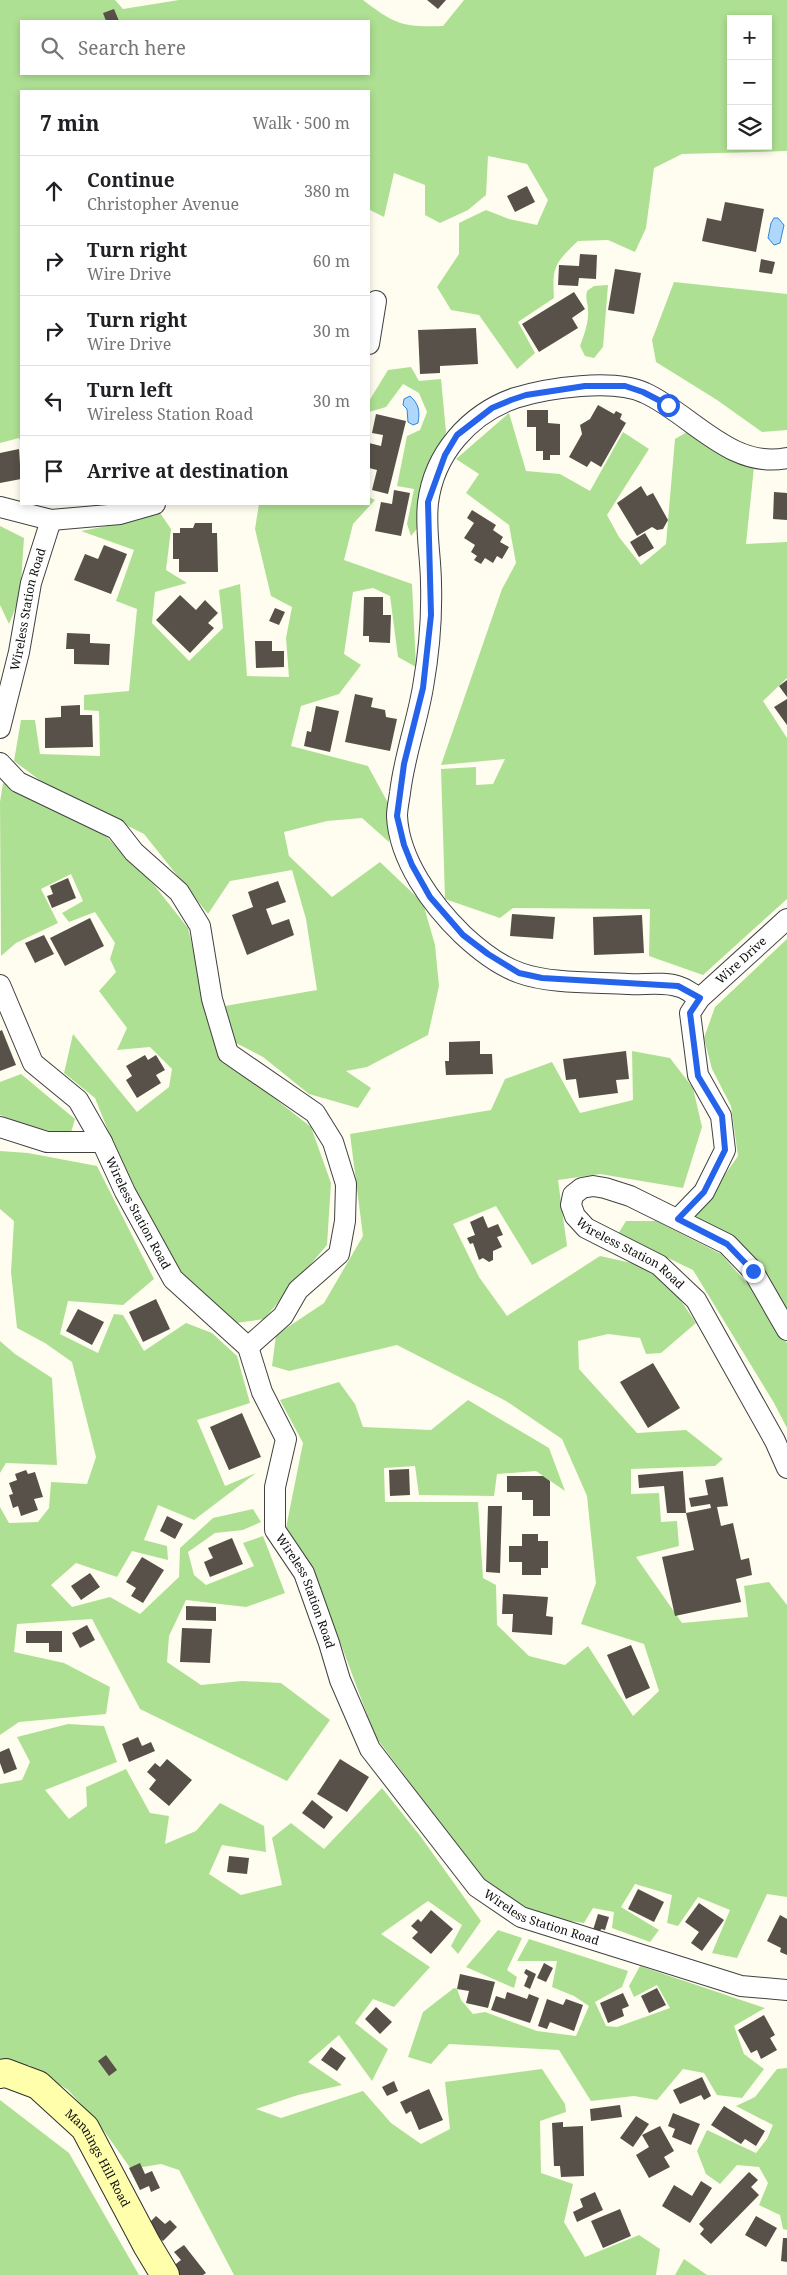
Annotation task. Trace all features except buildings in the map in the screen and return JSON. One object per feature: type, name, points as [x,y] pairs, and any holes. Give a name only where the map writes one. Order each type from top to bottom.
[{"type":"main road","name":"Mannings Hill Road","points":[[0,2074],[6,2073],[38,2085],[85,2128],[165,2275]]},
{"type":"street","points":[[370,338],[376,301]]},
{"type":"street","points":[[700,998],[678,986],[582,982],[542,978],[519,973],[488,954],[463,935],[430,897],[412,865],[404,845],[397,816],[404,764],[423,688],[431,615],[428,502],[445,455],[457,435],[475,419],[492,408],[526,395],[585,386],[625,386],[643,392],[684,416],[693,426],[740,453],[766,458],[787,458]]},
{"type":"street","points":[[0,507],[51,520],[120,514],[152,505]]},
{"type":"street","name":"Wireless Station Road","points":[[0,728],[20,652],[31,583],[51,520]]},
{"type":"street","points":[[0,658],[20,652]]},
{"type":"street","points":[[0,763],[18,782],[116,829],[134,852],[179,892],[200,926],[212,999],[228,1053],[315,1112],[333,1142],[346,1184],[345,1221],[339,1254],[298,1290],[283,1316],[248,1347]]},
{"type":"street","name":"Wire Drive","points":[[678,1219],[704,1192],[725,1150],[722,1116],[698,1076],[690,1013],[700,998],[787,919]]},
{"type":"street","name":"Wireless Station Road","points":[[0,985],[33,1063],[78,1100],[102,1142],[125,1192],[173,1279],[248,1347],[262,1392],[286,1439],[275,1487],[275,1530],[304,1573],[340,1680],[370,1749],[477,1887],[521,1917],[741,1986],[787,1990]]},
{"type":"street","points":[[0,1127],[47,1142],[102,1142]]},
{"type":"street","name":"Wireless Station Road","points":[[787,1330],[753,1271],[727,1244],[630,1196],[593,1186],[582,1188],[573,1195],[571,1205],[575,1216],[586,1228],[659,1265],[696,1300],[775,1441],[787,1468]]},
{"type":"green space","points":[[0,0],[115,0],[123,9],[179,0],[363,0],[384,15],[400,23],[418,26],[443,26],[464,0],[787,0],[787,151],[682,154],[654,168],[646,228],[635,252],[608,240],[578,241],[570,248],[560,260],[555,272],[554,298],[518,322],[535,353],[517,369],[479,315],[451,310],[437,287],[459,254],[459,223],[486,210],[509,219],[537,225],[548,200],[527,164],[488,156],[486,195],[468,210],[440,223],[425,215],[425,185],[394,173],[384,217],[370,210],[370,90],[20,90],[20,440],[19,438],[0,443]]},
{"type":"green space","points":[[674,282],[787,294],[787,430],[762,432],[717,400],[656,362],[652,340]]},
{"type":"green space","points":[[608,285],[603,347],[594,358],[585,356],[580,346],[588,319],[587,291],[594,286]]},
{"type":"green space","points":[[411,367],[419,381],[441,379],[446,432],[420,525],[411,536],[407,524],[414,489],[397,486],[407,436],[420,430],[427,412],[419,393],[403,384],[386,407],[370,412],[370,399],[388,370]]},
{"type":"green space","points":[[509,413],[526,471],[560,474],[590,491],[623,432],[649,449],[607,515],[619,537],[641,565],[666,544],[675,439],[687,432],[754,467],[746,544],[787,542],[787,678],[763,701],[787,738],[787,899],[703,975],[649,956],[650,909],[513,908],[500,918],[445,899],[441,769],[476,767],[476,785],[493,784],[505,759],[441,765],[502,589],[516,563],[509,525],[466,493],[479,474],[456,459]]},
{"type":"green space","points":[[370,498],[375,500],[353,524],[344,560],[412,584],[416,667],[398,657],[390,596],[373,588],[353,592],[344,654],[361,665],[339,694],[301,706],[291,746],[368,766],[388,803],[389,842],[362,818],[327,821],[284,832],[289,856],[332,897],[380,862],[423,903],[435,945],[439,986],[428,1035],[367,1067],[346,1071],[371,1088],[358,1108],[309,1094],[263,1057],[236,1043],[225,1006],[317,990],[306,919],[292,870],[230,881],[208,914],[144,834],[45,784],[14,761],[21,720],[35,720],[40,754],[100,756],[99,711],[84,710],[84,695],[129,691],[137,609],[116,601],[134,550],[81,531],[133,521],[160,513],[171,529],[166,570],[187,583],[155,592],[152,623],[189,661],[223,628],[219,590],[240,584],[247,676],[289,677],[286,638],[292,607],[271,596],[255,529],[259,505],[370,505]]},
{"type":"green space","points":[[0,526],[24,538],[20,597],[9,624],[0,605]]},
{"type":"green space","points":[[3,783],[102,832],[154,885],[188,928],[218,1054],[311,1127],[331,1183],[327,1245],[264,1319],[236,1323],[177,1270],[132,1190],[95,1098],[64,1073],[73,1034],[137,1112],[169,1087],[172,1069],[150,1047],[117,1050],[127,1028],[99,991],[116,972],[110,959],[115,943],[95,912],[69,922],[62,913],[83,901],[71,874],[41,889],[58,923],[16,943],[1,956],[0,802]]},
{"type":"green space","points":[[787,939],[787,1312],[693,1220],[738,1156],[731,1106],[712,1069],[704,1038],[715,1007]]},
{"type":"green space","points":[[632,1051],[670,1058],[693,1088],[702,1127],[683,1188],[600,1174],[558,1180],[567,1246],[532,1265],[496,1206],[453,1224],[479,1277],[507,1316],[600,1256],[632,1263],[667,1280],[696,1323],[661,1353],[646,1354],[640,1338],[608,1334],[578,1341],[579,1369],[637,1433],[686,1430],[723,1459],[715,1466],[631,1469],[631,1494],[659,1493],[661,1522],[677,1521],[679,1546],[636,1557],[682,1623],[748,1617],[744,1586],[769,1582],[787,1605],[787,1897],[767,1894],[737,1958],[712,1953],[730,1910],[698,1897],[678,1926],[667,1923],[672,1895],[635,1884],[621,1907],[659,1930],[650,1942],[612,1928],[614,1912],[593,1908],[584,1923],[543,1917],[492,1891],[375,1736],[316,1577],[286,1528],[303,1443],[280,1400],[339,1382],[355,1404],[363,1427],[431,1430],[468,1400],[549,1448],[565,1491],[536,1471],[497,1474],[494,1496],[419,1495],[415,1466],[384,1468],[385,1502],[478,1502],[483,1578],[496,1585],[497,1625],[529,1656],[565,1665],[588,1646],[633,1716],[659,1691],[644,1644],[581,1624],[596,1583],[587,1496],[562,1439],[506,1401],[397,1345],[289,1371],[272,1366],[276,1335],[324,1303],[363,1236],[350,1134],[491,1110],[505,1079],[552,1062],[580,1113],[633,1100]]},
{"type":"green space","points":[[21,1074],[75,1119],[70,1136],[26,1125],[0,1115],[0,1082]]},
{"type":"green space","points":[[0,1151],[28,1153],[97,1166],[154,1279],[123,1305],[68,1301],[60,1334],[98,1353],[114,1314],[123,1315],[144,1351],[186,1323],[212,1333],[237,1356],[250,1403],[197,1420],[225,1486],[256,1473],[194,1520],[158,1505],[144,1540],[167,1546],[168,1560],[132,1551],[117,1577],[76,1563],[51,1585],[72,1607],[110,1597],[140,1614],[179,1577],[180,1548],[213,1518],[253,1509],[261,1522],[243,1530],[215,1533],[188,1552],[194,1575],[206,1585],[254,1566],[243,1543],[263,1536],[285,1593],[246,1607],[186,1600],[169,1636],[167,1662],[201,1685],[242,1681],[281,1683],[330,1720],[287,1781],[140,1709],[92,1619],[17,1624],[14,1652],[64,1663],[110,1687],[106,1714],[19,1722],[0,1735],[0,1507],[9,1523],[38,1522],[49,1508],[51,1482],[87,1484],[96,1457],[72,1362],[45,1343],[17,1328],[11,1272],[14,1221],[0,1209]]},
{"type":"green space","points":[[626,1221],[656,1221],[721,1254],[753,1290],[787,1343],[787,1428],[774,1403],[693,1270],[618,1234]]},
{"type":"green space","points":[[0,1341],[15,1354],[52,1378],[57,1465],[6,1463],[0,1473]]},
{"type":"green space","points":[[68,1724],[104,1726],[117,1762],[45,1790],[69,1819],[87,1806],[86,1787],[126,1769],[150,1813],[169,1816],[165,1844],[196,1831],[220,1803],[264,1826],[266,1852],[222,1845],[209,1874],[241,1895],[282,1885],[272,1838],[291,1823],[324,1849],[382,1788],[421,1837],[481,1921],[458,1954],[451,1946],[462,1925],[428,1901],[381,1934],[430,1967],[394,2007],[373,1999],[355,2023],[388,2049],[372,2081],[339,2035],[308,2062],[342,2085],[298,2095],[256,2109],[281,2118],[363,2091],[391,2123],[421,2144],[450,2129],[445,2082],[542,2069],[565,2104],[566,2112],[540,2121],[541,2173],[573,2184],[564,2222],[585,2257],[639,2235],[660,2249],[656,2275],[234,2275],[179,2170],[161,2164],[131,2169],[99,2124],[68,2090],[29,2065],[0,2066],[0,1784],[22,1780],[30,1762],[17,1737]]},
{"type":"green space","points":[[498,1930],[522,1938],[507,1970],[517,1977],[514,1988],[466,1967]]},
{"type":"green space","points":[[529,1939],[628,1971],[622,1987],[595,2002],[606,2026],[617,2027],[670,2008],[657,1985],[634,1997],[629,1986],[640,1966],[765,2008],[734,2026],[744,2054],[764,2069],[742,2098],[717,2095],[704,2073],[683,2069],[657,2100],[634,2096],[591,2101],[559,2050],[449,2044],[431,2064],[408,2057],[423,2012],[454,1988],[457,1989],[461,2000],[473,2014],[485,2012],[537,2031],[576,2036],[589,2006],[574,1996],[552,1987],[557,1961],[517,1961]]},
{"type":"green space","points":[[787,2068],[787,2230],[783,2229],[780,2215],[759,2205],[768,2183],[759,2167],[737,2165],[720,2184],[706,2174],[697,2151],[707,2130],[756,2153],[767,2139],[773,2125],[736,2106],[755,2097],[777,2069]]},
{"type":"green space","points":[[0,2100],[69,2153],[139,2275],[0,2275]]},
{"type":"green space","points":[[684,2259],[707,2275],[675,2275]]},
{"type":"water","points":[[774,218],[778,218],[784,225],[780,243],[774,245],[768,238]]},
{"type":"water","points":[[410,396],[419,411],[418,423],[413,425],[408,422],[407,409],[403,405],[404,399]]},
{"type":"route","points":[[668,405],[643,392],[625,386],[585,386],[526,395],[511,400],[492,408],[475,419],[457,435],[445,455],[435,478],[428,502],[431,615],[423,688],[404,764],[397,816],[404,845],[412,865],[430,897],[463,935],[488,954],[519,973],[542,978],[582,982],[678,986],[700,998],[690,1013],[698,1076],[722,1116],[725,1150],[704,1192],[678,1219],[727,1244],[753,1271]]}]
